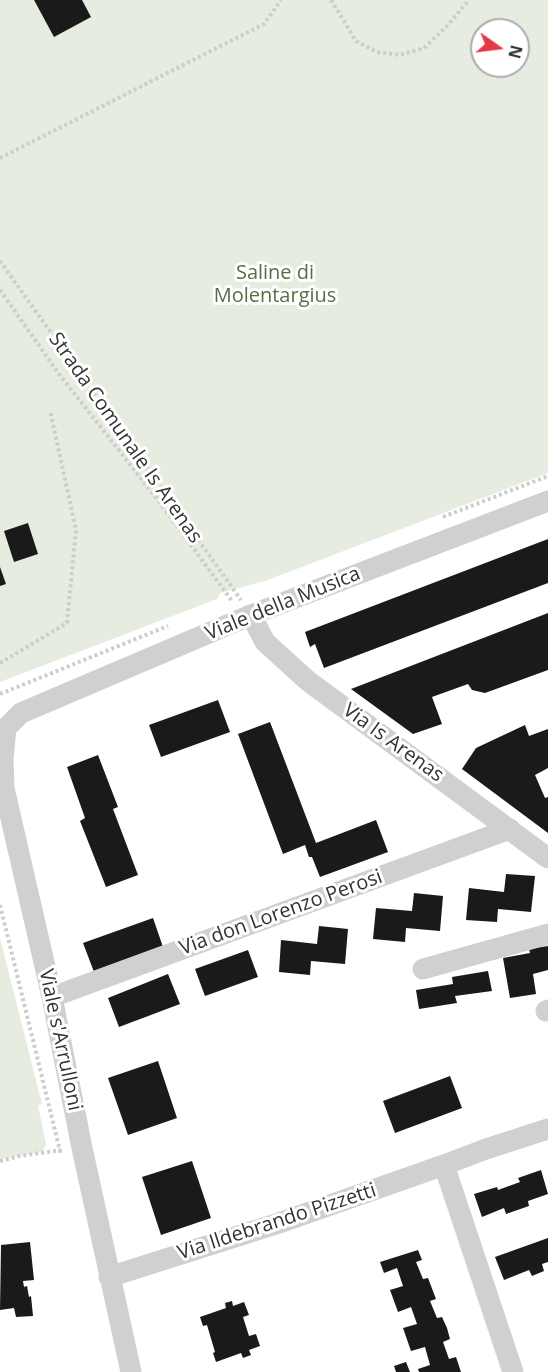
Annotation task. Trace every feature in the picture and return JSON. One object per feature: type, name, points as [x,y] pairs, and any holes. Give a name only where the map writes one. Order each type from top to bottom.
[{"type":"street","name":"Viale della Musica","points":[[21,713],[251,615],[548,501]]},
{"type":"street","name":"Via Is Arenas","points":[[251,615],[265,642],[308,681],[548,858]]},
{"type":"street","name":"Viale s'Arrulloni","points":[[21,713],[6,728],[3,759],[4,788],[52,997],[131,1372]]},
{"type":"street","name":"Via don Lorenzo Perosi","points":[[52,997],[510,829]]},
{"type":"street","points":[[423,969],[548,934]]},
{"type":"street","name":"Via Ildebrando Pizzetti","points":[[110,1277],[279,1223],[548,1129]]},
{"type":"street","points":[[444,1165],[513,1372]]},
{"type":"path","points":[[0,158],[264,24],[281,0]]},
{"type":"path","points":[[331,0],[356,41],[377,52],[400,55],[424,48],[470,0]]},
{"type":"path","name":"Strada Comunale Is Arenas","points":[[0,261],[251,615]]},
{"type":"path","points":[[0,290],[59,374],[161,504],[232,601]]},
{"type":"path","points":[[0,663],[67,623],[76,530],[50,410]]},
{"type":"path","points":[[0,905],[62,1162]]},
{"type":"path","points":[[0,1161],[20,1156],[82,1148]]},
{"type":"green space","name":"Saline di Molentargius","points":[[0,0],[548,0],[548,473],[265,581],[220,593],[217,599],[0,682]]},
{"type":"green space","points":[[0,938],[42,1104],[38,1105],[46,1145],[42,1152],[0,1159]]},
{"type":"building","points":[[34,0],[82,0],[91,17],[54,37]]},
{"type":"building","points":[[28,523],[38,554],[14,562],[4,531]]},
{"type":"building","points":[[548,539],[548,583],[324,668],[315,644],[310,647],[305,632]]},
{"type":"building","points":[[0,567],[6,584],[0,586]]},
{"type":"building","points":[[548,613],[548,670],[485,693],[472,690],[468,684],[432,697],[442,724],[413,734],[351,689]]},
{"type":"building","points":[[218,700],[230,732],[161,757],[149,725]]},
{"type":"building","points":[[270,722],[316,843],[376,820],[388,852],[320,877],[305,845],[283,854],[238,734]]},
{"type":"building","points":[[525,725],[529,736],[548,729],[548,768],[535,775],[545,798],[548,797],[548,833],[462,769],[476,748]]},
{"type":"building","points":[[98,755],[118,807],[113,809],[138,875],[106,887],[80,821],[85,818],[67,767]]},
{"type":"building","points":[[506,874],[535,876],[531,912],[498,909],[497,922],[466,920],[469,888],[504,892]]},
{"type":"building","points":[[414,893],[443,896],[440,931],[406,928],[405,942],[373,939],[376,908],[412,911]]},
{"type":"building","points":[[153,918],[163,947],[94,972],[83,943]]},
{"type":"building","points":[[319,926],[348,929],[345,964],[311,961],[310,975],[279,972],[281,940],[317,944]]},
{"type":"building","points":[[548,946],[548,970],[533,974],[536,994],[510,998],[503,958],[530,953],[529,949]]},
{"type":"building","points":[[248,950],[258,977],[205,996],[195,969]]},
{"type":"building","points":[[488,971],[492,991],[455,996],[457,1003],[419,1009],[416,990],[453,984],[452,977]]},
{"type":"building","points":[[168,974],[180,1004],[119,1027],[108,998]]},
{"type":"building","points":[[158,1061],[177,1118],[128,1135],[108,1078]]},
{"type":"building","points":[[450,1076],[462,1108],[395,1133],[383,1101]]},
{"type":"building","points":[[192,1161],[211,1218],[161,1235],[142,1177]]},
{"type":"building","points":[[541,1170],[548,1194],[528,1201],[529,1206],[506,1214],[504,1208],[482,1217],[474,1194],[497,1187],[498,1190],[520,1182],[518,1178]]},
{"type":"building","points":[[548,1238],[548,1262],[542,1264],[544,1271],[532,1276],[529,1270],[504,1280],[495,1257]]},
{"type":"building","points":[[30,1242],[34,1280],[23,1281],[24,1287],[27,1286],[29,1297],[31,1296],[33,1316],[16,1317],[14,1308],[0,1310],[1,1245]]},
{"type":"building","points":[[418,1250],[422,1260],[416,1262],[423,1279],[428,1278],[436,1299],[430,1301],[437,1318],[442,1317],[450,1339],[443,1342],[449,1359],[456,1357],[461,1372],[419,1372],[418,1369],[430,1365],[425,1347],[411,1351],[403,1328],[417,1324],[411,1307],[398,1312],[390,1290],[403,1286],[397,1268],[384,1273],[380,1262]]},
{"type":"building","points":[[232,1301],[233,1306],[244,1302],[249,1315],[243,1317],[249,1336],[256,1334],[260,1346],[249,1350],[251,1355],[243,1358],[241,1353],[216,1362],[207,1325],[203,1326],[200,1317],[226,1308],[225,1303]]},
{"type":"building","points":[[406,1362],[410,1372],[396,1372],[394,1366]]}]
